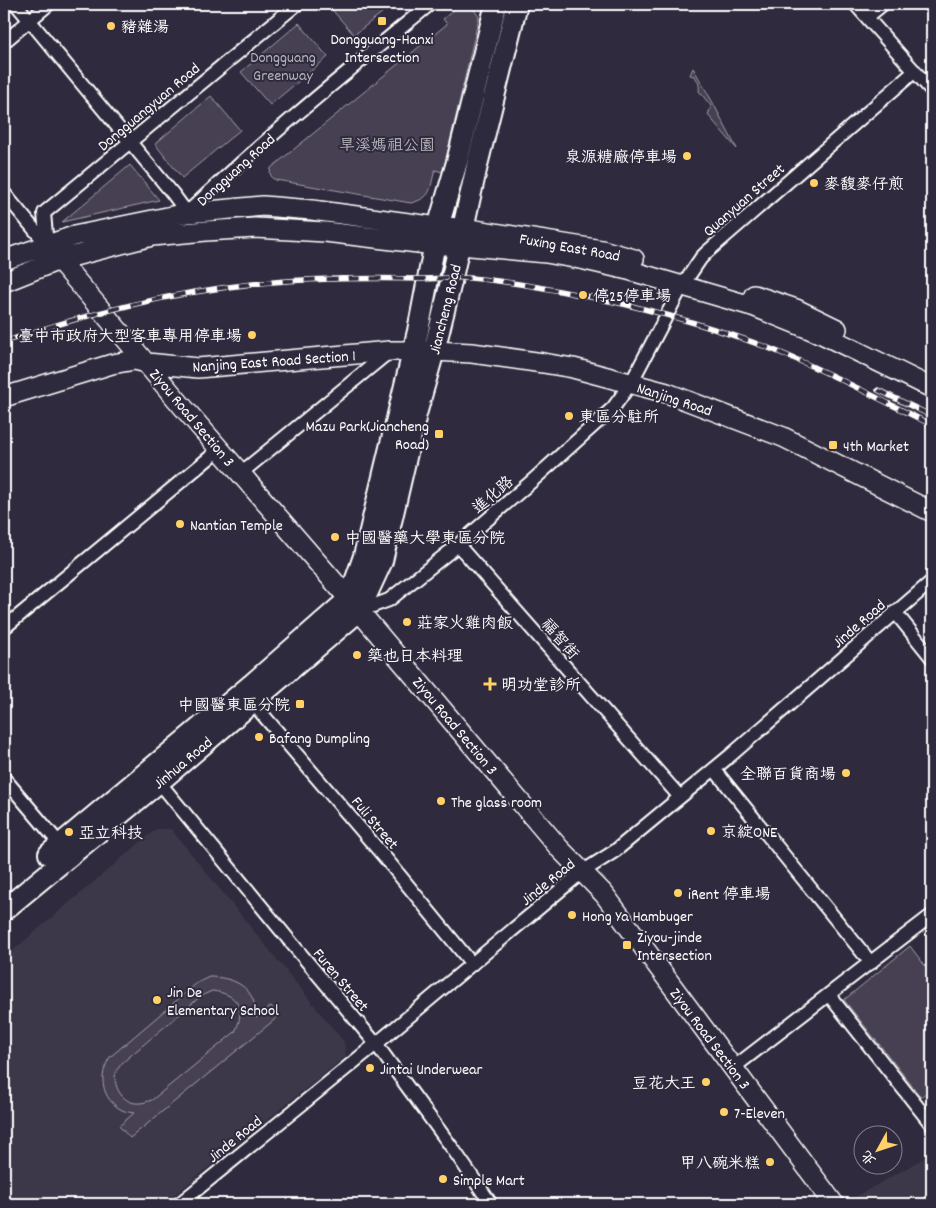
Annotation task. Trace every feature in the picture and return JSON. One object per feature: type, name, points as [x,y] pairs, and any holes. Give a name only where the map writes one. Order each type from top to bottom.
[{"type":"main road","name":"Jiancheng Road","points":[[354,605],[401,351],[418,331],[437,236],[496,4]]},
{"type":"main road","name":"Jiancheng Road","points":[[354,605],[382,561],[416,414],[434,351],[478,161],[518,4]]},
{"type":"main road","name":"Jinhua Road","points":[[4,892],[159,782],[252,702],[354,605]]},
{"type":"main road","name":"Jinhua Road","points":[[4,910],[65,850],[236,698],[354,605]]},
{"type":"street","points":[[16,4],[173,194],[187,214]]},
{"type":"street","points":[[4,42],[49,4]]},
{"type":"street","name":"Dongguangyuan Road","points":[[47,245],[44,213],[297,4]]},
{"type":"street","name":"Dongguang Road","points":[[4,260],[74,236],[187,214],[218,183],[270,137],[430,4]]},
{"type":"street","points":[[855,4],[932,91]]},
{"type":"street","points":[[867,17],[883,4]]},
{"type":"street","name":"Quanyuan Street","points":[[631,383],[686,280],[700,258],[915,71]]},
{"type":"street","points":[[4,193],[59,260]]},
{"type":"street","name":"Fuxing East Road","points":[[187,214],[263,206],[312,210],[437,236]]},
{"type":"street","name":"Fuxing East Road","points":[[206,231],[255,228],[462,236],[585,260],[686,280],[796,309],[932,374]]},
{"type":"street","name":"Dongguang Road","points":[[4,282],[59,260],[152,236],[206,231]]},
{"type":"street","name":"Ziyou Road Section 3","points":[[59,260],[560,849],[604,894],[834,1204]]},
{"type":"street","name":"Fuxing East Road","points":[[686,280],[824,336],[932,388]]},
{"type":"street","points":[[241,473],[401,351]]},
{"type":"street","name":"Nanjing Road","points":[[401,351],[472,354],[556,365],[675,396],[782,437],[932,512]]},
{"type":"street","name":"Nanjing East Road Section 1","points":[[4,398],[112,364],[135,360],[198,368],[401,351]]},
{"type":"street","name":"進化路","points":[[354,605],[389,600],[458,545],[613,408],[631,383]]},
{"type":"street","points":[[4,628],[220,450]]},
{"type":"street","name":"福智街","points":[[458,545],[680,797]]},
{"type":"street","name":"Jinde Road","points":[[179,1204],[376,1044],[582,872],[615,851],[753,737],[932,581]]},
{"type":"street","points":[[895,612],[932,658]]},
{"type":"street","name":"Fuli Street","points":[[252,702],[387,860],[472,964]]},
{"type":"street","points":[[714,769],[871,963]]},
{"type":"street","points":[[4,778],[65,850]]},
{"type":"street","name":"Furen Street","points":[[159,782],[376,1044],[491,1204]]},
{"type":"street","points":[[733,1068],[932,915]]},
{"type":"street","points":[[829,995],[932,1125]]},
{"type":"shaded area","name":"Jin De Elementary School","points":[[156,829],[171,829],[344,1042],[346,1056],[163,1204],[4,1204],[4,958]]},
{"type":"shaded area","points":[[931,1154],[932,1204],[856,1204],[852,1199],[892,1176],[904,1176],[904,1169]]},
{"type":"green space","name":"Dongguang Greenway","points":[[327,4],[393,4],[354,35]]},
{"type":"green space","name":"旱溪媽祖公園","points":[[461,4],[470,4],[479,17],[443,172],[435,170],[431,188],[427,195],[411,203],[272,178],[271,168],[447,24],[443,19]]},
{"type":"green space","name":"Dongguang Greenway","points":[[299,23],[328,57],[270,105],[241,72]]},
{"type":"green space","points":[[693,68],[737,149],[708,115],[711,106],[699,91],[697,79],[690,75]]},
{"type":"green space","name":"Dongguang Greenway","points":[[211,96],[240,130],[182,178],[155,144]]},
{"type":"green space","points":[[130,165],[159,200],[62,222]]},
{"type":"green space","points":[[910,946],[932,975],[932,1088],[921,1097],[844,1000]]},
{"type":"green space","points":[[209,977],[231,980],[249,992],[255,1006],[256,1018],[271,1006],[279,1016],[130,1138],[119,1126],[134,1113],[123,1111],[110,1100],[106,1093],[103,1079],[106,1064],[110,1057],[197,983]],"holes":[[[212,991],[234,999],[239,1009],[240,1016],[235,1032],[152,1100],[134,1103],[124,1098],[120,1094],[115,1078],[123,1062],[201,996]]]},
{"type":"railway","points":[[4,342],[65,322],[127,306],[221,288],[274,282],[316,280],[470,278],[549,289],[672,316],[766,347],[850,384],[932,425]]},
{"type":"railway","points":[[878,390],[932,416]]},
{"type":"place","name":"Dongguang-Hanxi Intersection","points":[[382,21]]},
{"type":"place","name":"豬雜湯","points":[[111,26]]},
{"type":"place","name":"泉源糖廠停車場","points":[[687,156]]},
{"type":"place","name":"麥馥麥仔煎","points":[[814,183]]},
{"type":"place","name":"停25停車場","points":[[583,295]]},
{"type":"place","name":"臺中市政府大型客車專用停車場","points":[[252,335]]},
{"type":"place","name":"東區分駐所","points":[[569,416]]},
{"type":"place","name":"Mazu Park(Jiancheng Road)","points":[[439,434]]},
{"type":"place","name":"4th Market","points":[[833,445]]},
{"type":"place","name":"Nantian Temple","points":[[180,524]]},
{"type":"place","name":"中國醫藥大學東區分院","points":[[335,537]]},
{"type":"place","name":"莊家火雞肉飯","points":[[407,622]]},
{"type":"place","name":"築也日本料理","points":[[357,655]]},
{"type":"place","name":"明功堂診所","points":[[490,684]]},
{"type":"place","name":"中國醫東區分院","points":[[300,704]]},
{"type":"place","name":"Bafang Dumpling","points":[[259,737]]},
{"type":"place","name":"全聯百貨商場","points":[[846,773]]},
{"type":"place","name":"The glass room","points":[[441,801]]},
{"type":"place","name":"京綻ONE","points":[[711,831]]},
{"type":"place","name":"亞立科技","points":[[69,832]]},
{"type":"place","name":"iRent 停車場","points":[[678,893]]},
{"type":"place","name":"Hong Ya Hambuger","points":[[572,915]]},
{"type":"place","name":"Ziyou-jinde Intersection","points":[[627,945]]},
{"type":"place","name":"Jin De Elementary School","points":[[157,1000]]},
{"type":"place","name":"Jintai Underwear","points":[[370,1068]]},
{"type":"place","name":"豆花大王","points":[[706,1082]]},
{"type":"place","name":"7-Eleven","points":[[724,1112]]},
{"type":"place","name":"甲八碗米糕","points":[[770,1162]]},
{"type":"place","name":"Simple Mart","points":[[443,1179]]}]
